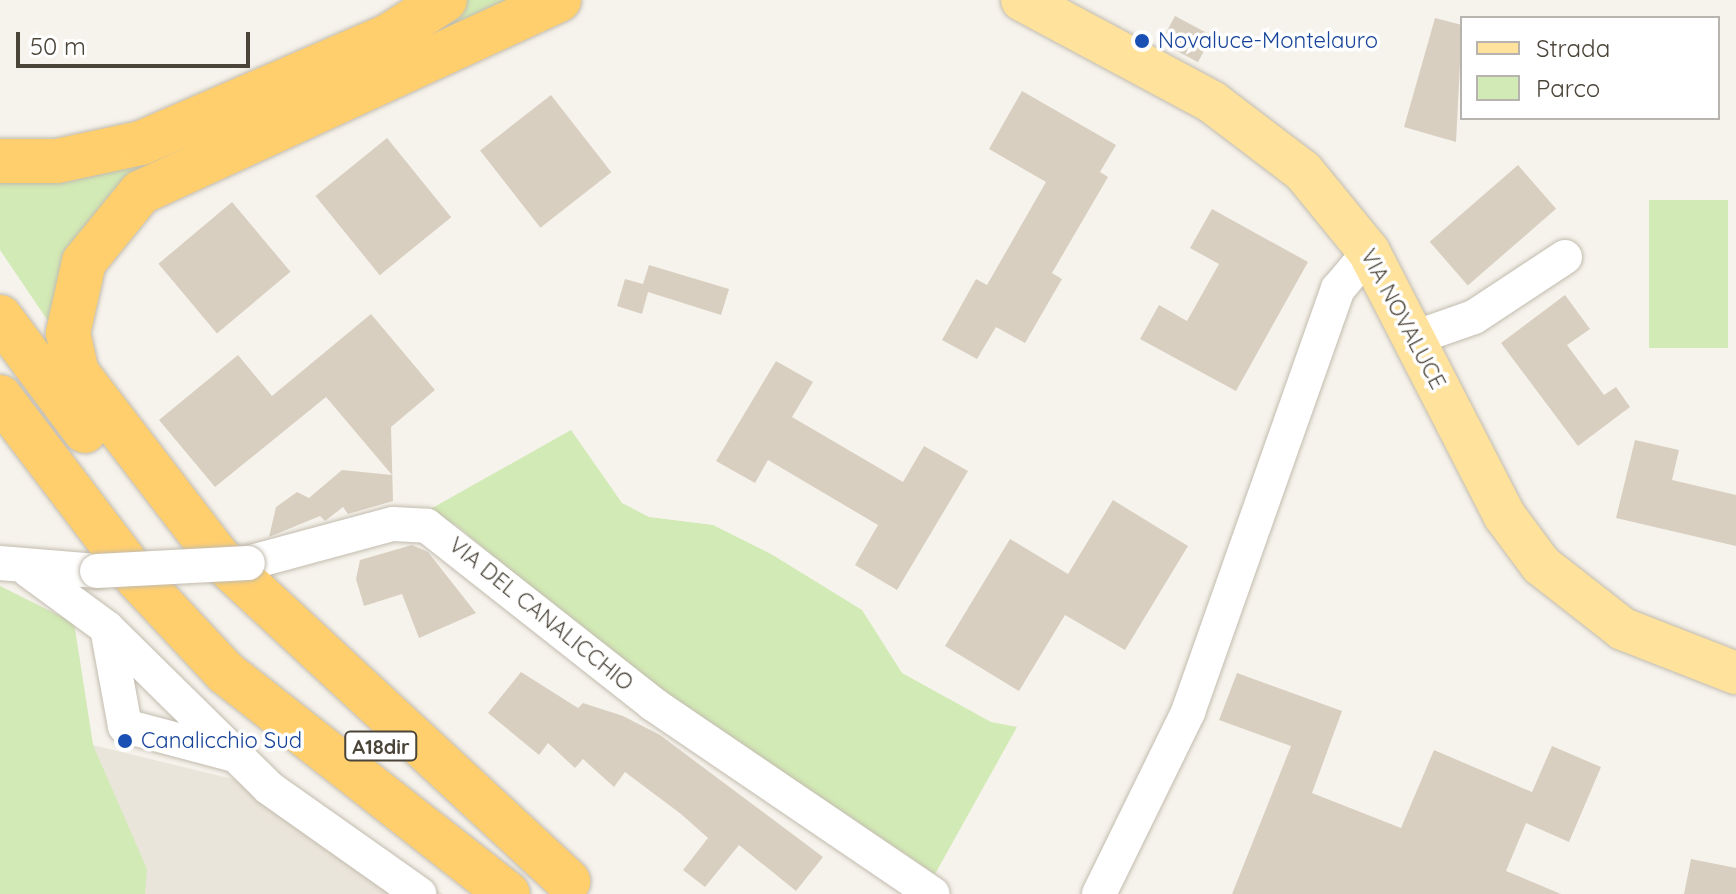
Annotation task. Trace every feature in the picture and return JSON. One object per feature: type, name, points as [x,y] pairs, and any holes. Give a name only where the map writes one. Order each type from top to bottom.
[{"type":"highway","points":[[0,161],[57,161],[141,143],[390,35],[445,0]]},
{"type":"highway","points":[[559,0],[140,193],[84,262],[68,333],[77,373],[219,558],[579,887]]},
{"type":"highway","name":"A18dir","points":[[0,317],[196,569],[344,717],[579,887]]},
{"type":"highway","name":"A18dir","points":[[0,397],[117,575],[321,754],[508,894]]},
{"type":"main road","name":"VIA NOVALUCE","points":[[1022,0],[1212,102],[1303,171],[1369,252],[1417,337],[1465,444],[1541,565],[1623,629],[1736,673]]},
{"type":"street","points":[[1099,894],[1188,712],[1338,289],[1369,252]]},
{"type":"street","points":[[1417,337],[1474,317],[1565,257]]},
{"type":"street","name":"VIA DEL CANALICCHIO","points":[[14,567],[117,575],[248,563],[393,524],[427,526],[653,704],[933,894]]},
{"type":"street","points":[[14,567],[107,628],[269,788],[419,894]]},
{"type":"street","points":[[107,628],[125,726],[235,755]]},
{"type":"shaded area","points":[[0,586],[74,623],[93,745],[269,788],[280,777],[443,894],[0,894]]},
{"type":"green space","points":[[466,0],[520,0],[111,195],[69,253],[48,321],[0,250],[0,178]]},
{"type":"green space","points":[[1649,200],[1728,200],[1728,348],[1649,348]]},
{"type":"green space","points":[[571,430],[622,503],[649,517],[713,525],[771,554],[862,610],[902,673],[991,722],[1017,727],[935,874],[628,668],[456,525],[427,511]]},
{"type":"green space","points":[[0,586],[74,623],[93,745],[147,869],[145,894],[0,894]]},
{"type":"building","points":[[1175,16],[1212,36],[1198,62],[1161,42]]},
{"type":"building","points":[[1435,18],[1460,24],[1456,142],[1404,127]]},
{"type":"building","points":[[1022,91],[1116,145],[1100,172],[1108,177],[1052,273],[1062,279],[1025,343],[996,327],[977,359],[942,340],[976,279],[987,285],[1046,182],[989,149]]},
{"type":"building","points":[[551,95],[611,172],[540,228],[480,150]]},
{"type":"building","points":[[387,138],[451,217],[380,275],[316,196]]},
{"type":"building","points":[[1518,165],[1556,209],[1468,286],[1430,242]]},
{"type":"building","points":[[232,202],[290,272],[217,333],[158,264]]},
{"type":"building","points":[[1212,209],[1308,262],[1236,391],[1140,339],[1159,305],[1187,321],[1219,264],[1190,248]]},
{"type":"building","points":[[649,265],[729,289],[721,315],[648,292],[642,314],[617,306],[625,279],[643,284]]},
{"type":"building","points":[[1565,295],[1590,329],[1567,345],[1604,395],[1616,387],[1630,407],[1578,446],[1501,343]]},
{"type":"building","points":[[371,314],[435,390],[391,427],[393,501],[348,514],[343,507],[325,521],[320,516],[269,537],[276,507],[297,492],[309,498],[342,470],[392,475],[326,397],[215,487],[159,420],[238,355],[272,396]]},
{"type":"building","points":[[776,361],[813,382],[792,417],[903,482],[924,446],[968,471],[897,590],[855,565],[878,525],[768,460],[755,483],[716,461]]},
{"type":"building","points":[[1635,440],[1679,450],[1672,480],[1736,495],[1736,546],[1616,518]]},
{"type":"building","points":[[1113,500],[1188,546],[1125,650],[1065,615],[1019,691],[945,646],[1010,539],[1068,574]]},
{"type":"building","points":[[412,545],[428,552],[476,613],[419,638],[402,594],[364,606],[356,579],[360,560]]},
{"type":"building","points":[[521,672],[578,708],[583,703],[623,716],[660,735],[823,857],[796,891],[739,845],[705,887],[683,870],[708,838],[681,814],[625,772],[614,787],[583,759],[575,768],[548,743],[539,755],[488,713]]},
{"type":"building","points":[[1237,673],[1342,711],[1312,793],[1401,828],[1434,750],[1532,792],[1552,746],[1601,767],[1569,842],[1526,823],[1506,871],[1561,894],[1232,894],[1291,746],[1219,720]]},
{"type":"building","points":[[1691,859],[1736,868],[1736,894],[1684,894]]},
{"type":"place","name":"Novaluce-Montelauro","points":[[1142,41]]},
{"type":"place","name":"Canalicchio Sud","points":[[125,741]]}]
